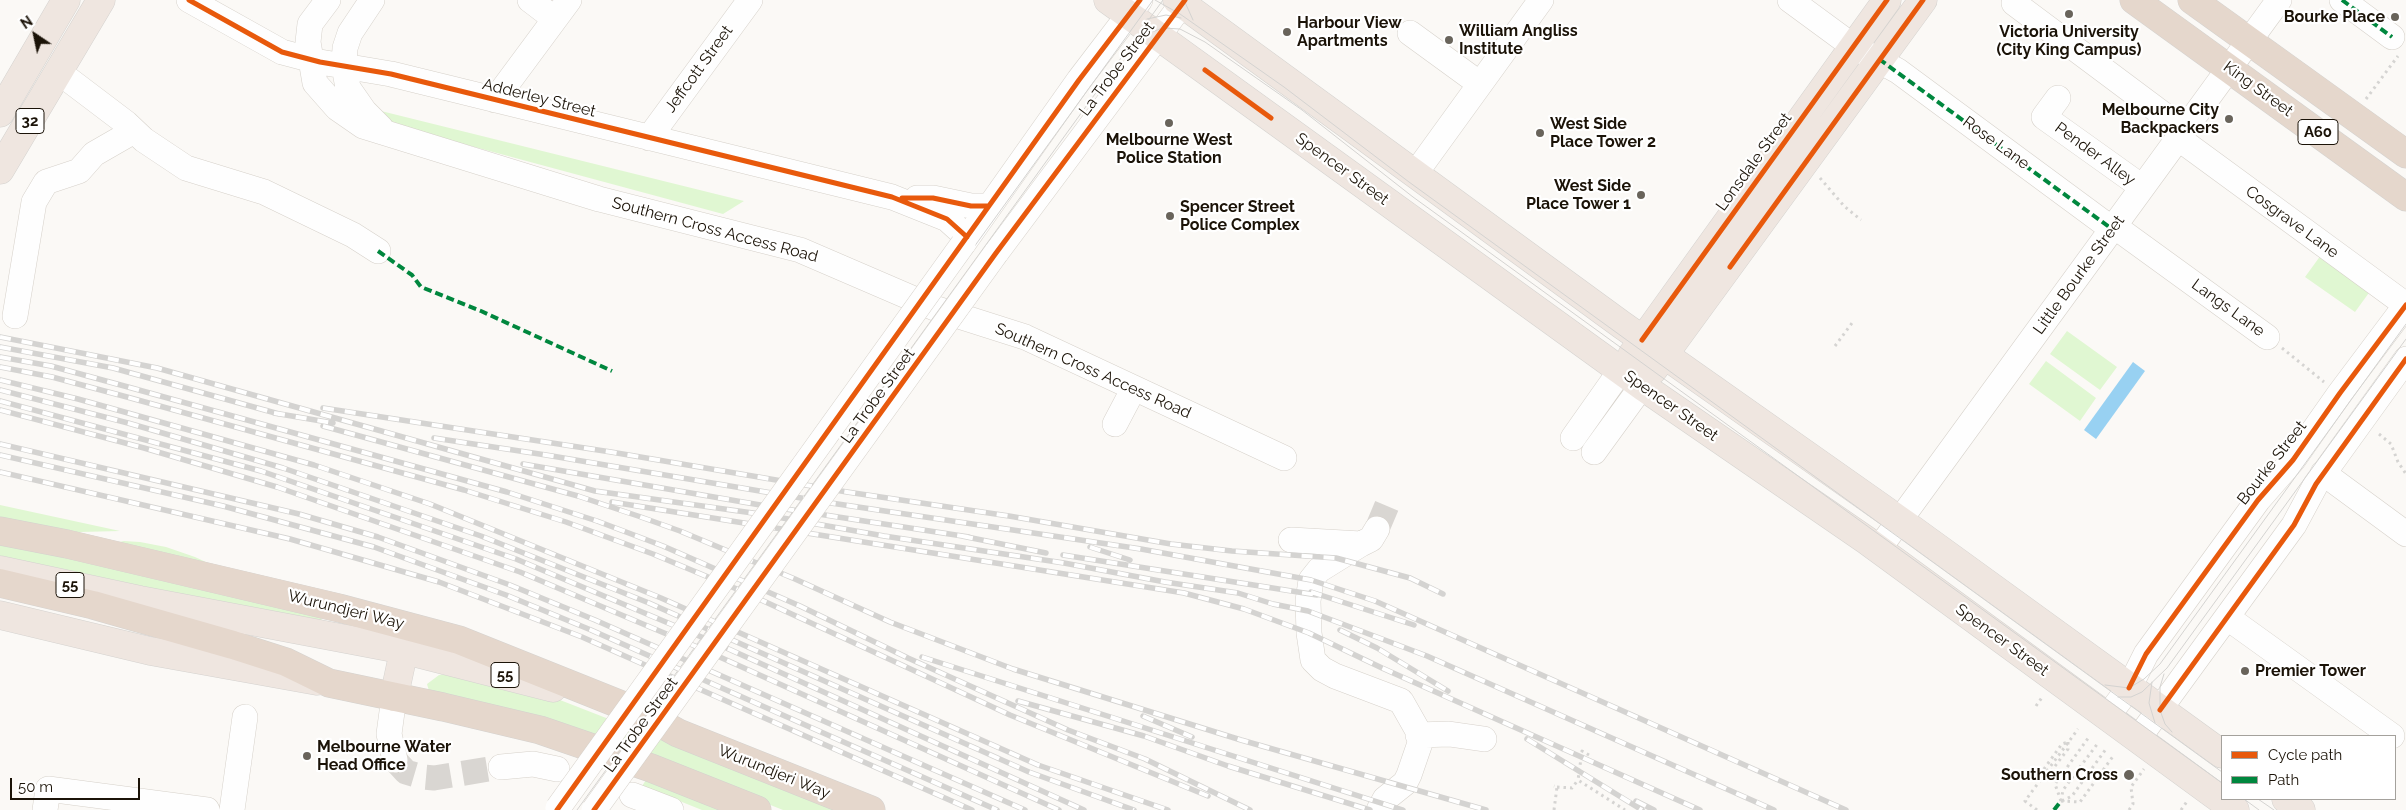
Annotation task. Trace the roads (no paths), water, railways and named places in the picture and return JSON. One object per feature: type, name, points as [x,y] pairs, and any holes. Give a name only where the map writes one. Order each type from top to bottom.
[{"type":"highway","name":"King Street","points":[[2134,0],[2406,197]]},
{"type":"highway","name":"King Street","points":[[2192,0],[2406,154]]},
{"type":"highway","name":"Wurundjeri Way","points":[[0,531],[67,544],[264,590],[459,640],[644,714],[678,733],[870,810]]},
{"type":"highway","points":[[0,584],[93,605],[194,633],[286,662],[329,683],[540,730],[652,768],[757,810]]},
{"type":"main road","name":"32","points":[[0,113],[66,0]]},
{"type":"main road","name":"32","points":[[0,170],[60,73],[101,0]]},
{"type":"main road","name":"Lonsdale Street","points":[[1621,370],[1887,0]]},
{"type":"main road","points":[[1642,386],[1923,0]]},
{"type":"main road","points":[[1181,1],[1664,356],[1900,520],[2221,753]]},
{"type":"main road","name":"Spencer Street","points":[[1126,5],[1158,36],[1642,386],[1878,550],[2108,717],[2143,751],[2235,810]]},
{"type":"main road","points":[[1811,106],[1834,122]]},
{"type":"main road","points":[[1393,205],[1415,174]]},
{"type":"main road","points":[[1706,250],[1730,266]]},
{"type":"main road","name":"Wurundjeri Way","points":[[0,570],[149,602],[404,650],[562,691],[678,733]]},
{"type":"main road","points":[[0,615],[150,650],[329,683]]},
{"type":"main road","points":[[394,697],[404,650]]},
{"type":"main road","points":[[2287,800],[2302,810]]},
{"type":"street","name":"Adderley Street","points":[[189,0],[273,49],[495,100],[892,197],[947,219],[965,240]]},
{"type":"street","name":"Adderley Street","points":[[212,0],[252,36]]},
{"type":"street","name":"Southern Cross Access Road","points":[[328,0],[310,24],[308,42],[315,83],[328,99],[348,117],[363,126],[599,199],[800,250],[937,309],[1025,337],[1284,458]]},
{"type":"street","points":[[344,66],[345,48],[350,33],[372,0]]},
{"type":"street","points":[[495,100],[562,9],[530,0]]},
{"type":"street","name":"Jeffcott Street","points":[[649,138],[750,0]]},
{"type":"street","points":[[1415,174],[1541,0]]},
{"type":"street","name":"Rose Lane","points":[[1790,0],[1854,47],[1879,59],[2113,227]]},
{"type":"street","name":"Little Bourke Street","points":[[1878,550],[2279,0]]},
{"type":"street","points":[[2342,0],[2396,46]]},
{"type":"street","name":"La Trobe Street","points":[[594,810],[996,253],[1158,36],[1181,1]]},
{"type":"street","name":"Cosgrave Lane","points":[[2014,3],[2181,134],[2406,305]]},
{"type":"street","name":"La Trobe Street","points":[[557,809],[965,240],[1126,5]]},
{"type":"street","points":[[1410,33],[1480,84]]},
{"type":"street","name":"Southern Cross Access Road","points":[[344,66],[348,88],[364,111],[384,131]]},
{"type":"street","points":[[60,73],[144,140],[186,168],[264,192],[353,235],[378,251]]},
{"type":"street","name":"Pender Alley","points":[[2058,98],[2044,117],[2142,187]]},
{"type":"street","points":[[15,316],[34,202],[46,182],[79,171],[94,154],[134,131]]},
{"type":"street","name":"Adderley Street","points":[[892,197],[933,198],[971,206],[988,206]]},
{"type":"street","name":"Langs Lane","points":[[2113,227],[2267,337]]},
{"type":"street","name":"Bourke Street","points":[[2108,717],[2129,688],[2146,654],[2258,500],[2294,460],[2340,393],[2406,305]]},
{"type":"street","points":[[2143,751],[2160,710],[2301,516],[2323,473],[2406,359]]},
{"type":"street","points":[[1573,438],[1621,370]]},
{"type":"street","points":[[1594,452],[1642,386]]},
{"type":"street","points":[[1115,424],[1134,388]]},
{"type":"street","points":[[2323,473],[2406,534]]},
{"type":"street","points":[[1291,540],[1318,543],[1369,537],[1319,570],[1312,580],[1308,609],[1313,660],[1335,676],[1401,701],[1412,719],[1418,735],[1420,743],[1405,783],[1384,799],[1379,810]]},
{"type":"street","points":[[2228,618],[2391,735]]},
{"type":"street","points":[[394,697],[389,734],[394,760]]},
{"type":"street","points":[[232,810],[245,718]]},
{"type":"street","points":[[1418,735],[1449,734],[1484,739]]},
{"type":"street","points":[[500,767],[533,764],[556,769]]},
{"type":"street","points":[[632,795],[672,810]]},
{"type":"street","points":[[46,800],[206,810]]},
{"type":"water","points":[[2133,362],[2145,371],[2096,439],[2084,430]]},
{"type":"tunnel","points":[[1377,529],[1388,503]]},
{"type":"tunnel","points":[[395,760],[406,772],[434,778],[501,767]]},
{"type":"tram line","points":[[566,810],[1153,0]]},
{"type":"tram line","points":[[1155,0],[1180,14],[1284,87],[1409,182],[2221,771]]},
{"type":"tram line","points":[[577,810],[1163,0]]},
{"type":"tram line","points":[[1184,0],[1193,20]]},
{"type":"tram line","points":[[1147,19],[1166,15],[1181,18]]},
{"type":"tram line","points":[[1124,54],[1143,35],[1163,28],[1180,29],[1205,42],[1302,110],[1413,197],[2221,782]]},
{"type":"tram line","points":[[2105,685],[2129,688],[2144,679],[2160,664],[2406,324]]},
{"type":"tram line","points":[[2118,697],[2131,697],[2142,692],[2167,668],[2406,339]]},
{"type":"tram line","points":[[2164,674],[2160,687],[2160,710],[2165,724],[2172,732]]},
{"type":"tram line","points":[[2152,682],[2149,703],[2155,723]]},
{"type":"tram line","points":[[2245,800],[2259,810]]},
{"type":"tram line","points":[[2259,800],[2274,810]]},
{"type":"railway","points":[[0,337],[157,368],[595,491],[760,514],[884,536],[1064,563],[1165,582],[1238,593],[1273,604],[1308,611],[1427,656],[1774,810]]},
{"type":"railway","points":[[0,347],[113,368],[279,414]]},
{"type":"railway","points":[[0,357],[51,366],[128,387],[507,492],[597,521],[663,546],[800,606],[908,658],[1068,730],[1145,759],[1250,810]]},
{"type":"railway","points":[[0,367],[52,377],[127,397],[464,490],[566,522],[653,554],[744,592],[1010,715],[1208,796]]},
{"type":"railway","points":[[0,380],[78,399],[314,465],[430,504],[661,598],[1038,765],[1168,810]]},
{"type":"railway","points":[[0,390],[128,423],[283,468],[481,536],[649,603],[1029,772],[1134,810]]},
{"type":"railway","points":[[0,401],[261,471],[516,559],[711,641],[1084,810]]},
{"type":"railway","points":[[323,408],[611,452],[1171,544],[1232,551],[1336,558],[1410,578],[1443,594]]},
{"type":"railway","points":[[0,410],[144,448],[277,487],[520,572],[702,649],[1059,810]]},
{"type":"railway","points":[[274,413],[333,423]]},
{"type":"railway","points":[[323,426],[578,496],[638,516],[680,531],[795,579],[890,622],[1013,669],[1241,740],[1486,810]]},
{"type":"railway","points":[[434,438],[831,503],[1141,549],[1311,580],[1375,601],[1846,810]]},
{"type":"railway","points":[[0,444],[299,514],[378,537],[510,585],[595,620],[1025,810]]},
{"type":"railway","points":[[0,455],[223,506],[374,547],[506,595],[591,630],[997,810]]},
{"type":"railway","points":[[523,464],[766,506],[969,537]]},
{"type":"railway","points":[[0,472],[290,539],[439,582],[582,637],[972,810]]},
{"type":"railway","points":[[612,502],[1184,593],[1244,609],[1309,633],[1382,668],[1700,810]]},
{"type":"railway","points":[[962,536],[1046,553]]},
{"type":"railway","points":[[1090,547],[1130,560]]},
{"type":"railway","points":[[1063,555],[1317,595]]},
{"type":"railway","points":[[1311,592],[1414,625]]},
{"type":"railway","points":[[1340,630],[1377,648],[1448,691]]},
{"type":"railway","points":[[922,657],[1403,810]]},
{"type":"railway","points":[[1018,701],[1144,736],[1228,766],[1370,810]]},
{"type":"railway","points":[[1143,716],[1192,737]]},
{"type":"railway","points":[[1527,739],[1642,810]]},
{"type":"railway","points":[[1636,801],[1654,810]]},
{"type":"place","name":"Victoria University (City King Campus)","points":[[2069,14]]},
{"type":"place","name":"Bourke Place","points":[[2395,17]]},
{"type":"place","name":"Harbour View Apartments","points":[[1287,32]]},
{"type":"place","name":"William Angliss Institute","points":[[1449,40]]},
{"type":"place","name":"Melbourne City Backpackers","points":[[2229,119]]},
{"type":"place","name":"Melbourne West Police Station","points":[[1169,123]]},
{"type":"place","name":"West Side Place Tower 2","points":[[1540,133]]},
{"type":"place","name":"West Side Place Tower 1","points":[[1641,195]]},
{"type":"place","name":"Spencer Street Police Complex","points":[[1170,216]]},
{"type":"place","name":"Premier Tower","points":[[2245,671]]},
{"type":"place","name":"Melbourne Water Head Office","points":[[307,756]]},
{"type":"place","name":"Southern Cross","points":[[2129,775]]}]
